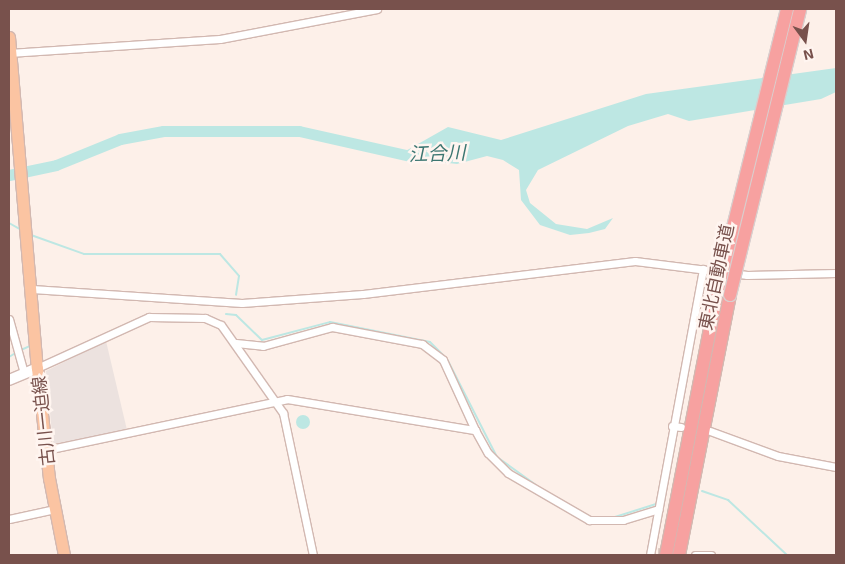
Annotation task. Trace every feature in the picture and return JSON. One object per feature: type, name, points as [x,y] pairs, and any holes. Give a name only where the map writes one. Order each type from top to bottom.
[{"type":"highway","name":"東北自動車道","points":[[688,555],[723,294],[787,9]]},
{"type":"highway","name":"東北自動車道","points":[[656,553],[723,294],[800,9]]},
{"type":"main road","points":[[9,37],[9,55]]},
{"type":"main road","name":"古川一迫線","points":[[9,55],[46,450],[64,555]]},
{"type":"street","points":[[9,55],[220,39],[377,9]]},
{"type":"street","points":[[32,288],[268,302],[635,261],[747,275],[836,273]]},
{"type":"street","points":[[656,553],[658,509],[672,426],[703,269]]},
{"type":"street","points":[[9,380],[131,323],[158,315],[215,321],[236,343],[283,413],[313,555]]},
{"type":"street","points":[[9,319],[24,373]]},
{"type":"street","points":[[236,343],[264,346],[332,327],[422,344],[443,360],[475,430],[488,453],[508,473],[580,518],[612,521],[658,509]]},
{"type":"street","points":[[46,450],[276,400],[295,400],[475,430]]},
{"type":"street","points":[[672,426],[681,428]]},
{"type":"street","points":[[710,432],[778,456],[836,467]]},
{"type":"street","points":[[9,519],[55,509]]},
{"type":"street","points":[[688,555],[711,555]]},
{"type":"shaded area","points":[[106,341],[127,430],[53,444],[46,371]]},
{"type":"water","points":[[836,68],[836,92],[821,99],[689,121],[668,114],[628,126],[538,170],[526,190],[530,203],[556,224],[587,229],[613,218],[605,229],[589,233],[570,235],[540,225],[521,200],[519,170],[503,160],[487,156],[457,164],[395,157],[448,127],[501,140],[646,94]]},
{"type":"water","points":[[300,415],[306,415],[310,422],[306,429],[300,429],[296,425],[296,419]]},
{"type":"waterway","name":"江合川","points":[[9,175],[56,165],[120,139],[163,131],[299,131],[414,157]]},
{"type":"waterway","points":[[9,223],[20,229]]},
{"type":"waterway","points":[[31,235],[84,254],[220,254],[239,276],[236,295]]},
{"type":"waterway","points":[[226,314],[236,315],[262,340],[330,322],[430,342],[447,359],[497,457],[536,485]]},
{"type":"waterway","points":[[21,350],[30,346]]},
{"type":"waterway","points":[[9,357],[17,352]]},
{"type":"waterway","points":[[702,491],[728,500],[787,555]]},
{"type":"waterway","points":[[615,517],[656,504]]},
{"type":"tunnel","points":[[658,551],[670,552]]}]
